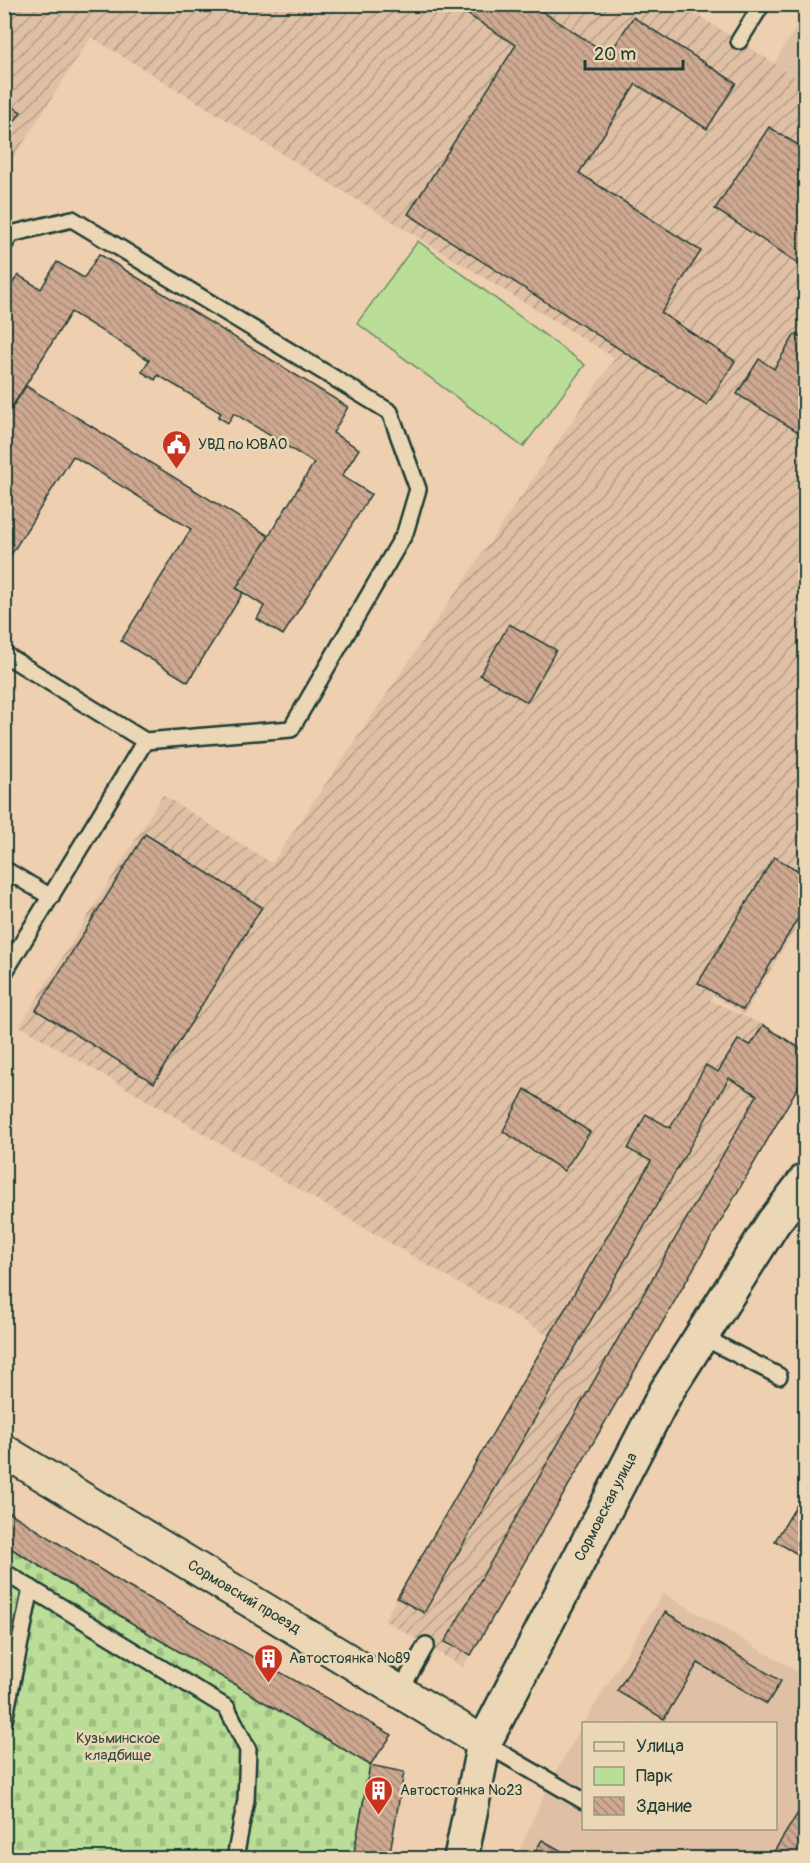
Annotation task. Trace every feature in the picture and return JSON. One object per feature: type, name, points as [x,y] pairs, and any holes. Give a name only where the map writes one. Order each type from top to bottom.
[{"type":"street","name":"Сормовская улица","points":[[461,1858],[484,1743],[666,1392],[773,1223],[806,1180]]},
{"type":"street","name":"Сормовский проезд","points":[[4,1451],[484,1743]]},
{"type":"lane","points":[[739,41],[762,4]]},
{"type":"lane","points":[[4,245],[11,234],[72,219],[390,412],[417,489],[405,533],[291,729],[145,741],[4,654]]},
{"type":"lane","points":[[4,973],[145,741]]},
{"type":"lane","points":[[4,869],[51,897]]},
{"type":"lane","points":[[701,1336],[779,1376]]},
{"type":"lane","points":[[4,1572],[227,1708],[248,1749],[246,1800],[234,1858]]},
{"type":"lane","points":[[4,1721],[31,1588]]},
{"type":"lane","points":[[400,1691],[426,1645]]},
{"type":"lane","points":[[484,1743],[582,1800]]},
{"type":"shaded area","points":[[5,5],[682,5],[805,83],[805,913],[744,1014],[713,995],[710,1000],[763,1025],[805,1052],[805,1073],[463,1667],[384,1620],[549,1336],[20,1026],[163,795],[272,863],[615,358],[91,37],[5,171]]},
{"type":"shaded area","points":[[805,14],[805,83],[774,63]]},
{"type":"shaded area","points":[[663,1593],[805,1676],[805,1858],[516,1858],[550,1781],[582,1727],[582,1830],[777,1830],[777,1722],[585,1722]]},
{"type":"green space","points":[[418,241],[585,365],[523,447],[357,323]]},
{"type":"green space","name":"Кузьминское кладбище","points":[[4,1544],[370,1765],[353,1858],[5,1858]]},
{"type":"building","points":[[462,4],[539,4],[537,8],[609,55],[633,17],[736,83],[707,129],[636,84],[579,173],[701,251],[661,313],[735,361],[707,405],[408,214],[516,45],[459,9]]},
{"type":"building","points":[[4,101],[21,112],[4,137]]},
{"type":"building","points":[[769,127],[806,150],[806,268],[715,209]]},
{"type":"building","points":[[99,254],[348,407],[333,433],[359,449],[342,476],[371,494],[283,635],[257,619],[264,606],[236,588],[314,463],[234,413],[228,423],[218,417],[221,413],[158,375],[155,380],[142,372],[149,360],[71,312],[4,420],[4,296],[18,275],[41,289],[57,262],[84,278]]},
{"type":"building","points":[[795,334],[806,340],[806,437],[737,394],[759,359],[774,369]]},
{"type":"building","points":[[26,386],[269,536],[236,588],[243,593],[188,682],[121,641],[191,529],[73,456],[4,566],[4,420]]},
{"type":"building","points":[[509,624],[556,650],[527,702],[480,675]]},
{"type":"building","points":[[145,834],[262,907],[154,1083],[36,1010]]},
{"type":"building","points":[[774,857],[806,875],[806,905],[743,1010],[698,983]]},
{"type":"building","points":[[763,1025],[806,1052],[806,1073],[471,1655],[445,1642],[757,1095],[729,1078],[424,1613],[397,1598],[651,1161],[628,1149],[646,1114],[670,1128],[706,1065],[718,1072],[738,1040],[751,1045]]},
{"type":"building","points":[[525,1089],[590,1132],[564,1171],[503,1131]]},
{"type":"building","points":[[806,1327],[806,1344],[798,1341]]},
{"type":"building","points":[[806,1490],[806,1559],[775,1541]]},
{"type":"building","name":"Автостоянка №89","points":[[4,1509],[125,1585],[392,1735],[370,1765],[4,1544]]},
{"type":"building","points":[[665,1612],[781,1681],[767,1704],[698,1663],[664,1719],[617,1691]]},
{"type":"building","name":"Автостоянка №23","points":[[370,1765],[404,1772],[389,1858],[353,1858]]},
{"type":"building","points":[[806,1800],[806,1858],[770,1858]]},
{"type":"building","points":[[542,1840],[574,1858],[531,1858]]},
{"type":"place","name":"УВД по ЮВАО","points":[[177,470]]},
{"type":"place","name":"Автостоянка №89","points":[[268,1684]]},
{"type":"place","name":"Автостоянка №23","points":[[379,1816]]}]
